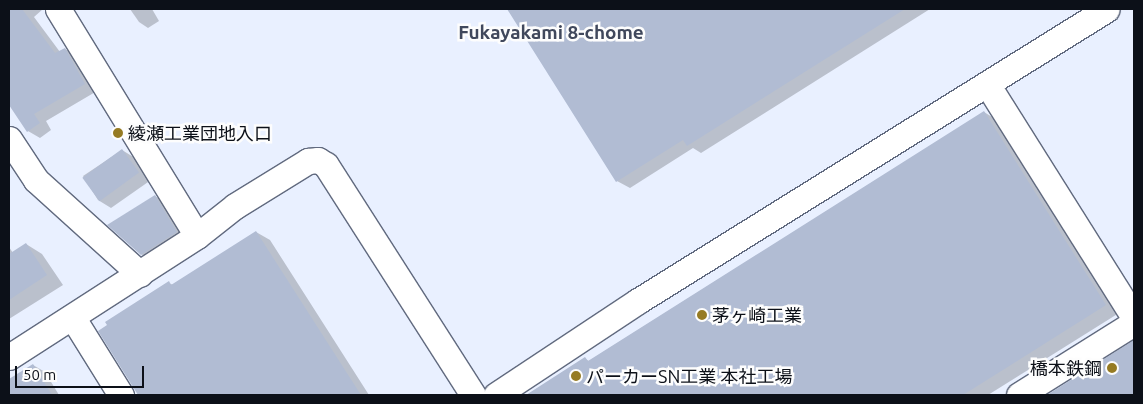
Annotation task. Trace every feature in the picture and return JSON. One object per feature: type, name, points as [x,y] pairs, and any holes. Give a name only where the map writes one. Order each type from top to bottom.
[{"type":"street","points":[[58,9],[197,236]]},
{"type":"street","points":[[496,395],[638,301],[1107,9]]},
{"type":"street","points":[[988,84],[1134,316]]},
{"type":"street","points":[[9,139],[36,180],[140,274]]},
{"type":"street","points":[[9,357],[73,318],[197,236],[235,206],[308,161],[318,160],[326,166],[473,395]]},
{"type":"street","points":[[73,318],[121,395]]},
{"type":"street","points":[[1019,395],[1134,323]]},
{"type":"building","points":[[9,9],[22,9],[55,53],[65,48],[85,84],[34,114],[40,123],[27,132],[9,105]]},
{"type":"building","points":[[507,9],[905,9],[687,146],[683,140],[616,182]]},
{"type":"building","points":[[984,111],[1106,305],[963,395],[526,395],[585,357],[588,361]]},
{"type":"building","points":[[122,149],[139,172],[99,201],[82,178]]},
{"type":"building","points":[[155,195],[177,232],[141,255],[107,225]]},
{"type":"building","points":[[256,231],[361,395],[138,395],[98,331],[107,325],[105,322],[169,281],[171,285]]},
{"type":"building","points":[[26,243],[47,275],[9,300],[9,254]]},
{"type":"building","name":"橋本鉄鋼","points":[[1134,340],[1134,395],[1047,395]]},
{"type":"building","points":[[33,364],[52,395],[9,395],[9,379]]},
{"type":"place","name":"綾瀬工業団地入口","points":[[118,133]]},
{"type":"place","name":"茅ヶ崎工業","points":[[702,315]]},
{"type":"place","name":"橋本鉄鋼","points":[[1112,368]]},
{"type":"place","name":"パーカーSN工業 本社工場","points":[[576,376]]},
{"type":"district","name":"Fukayakami 8-chome","points":[[551,33]]}]
